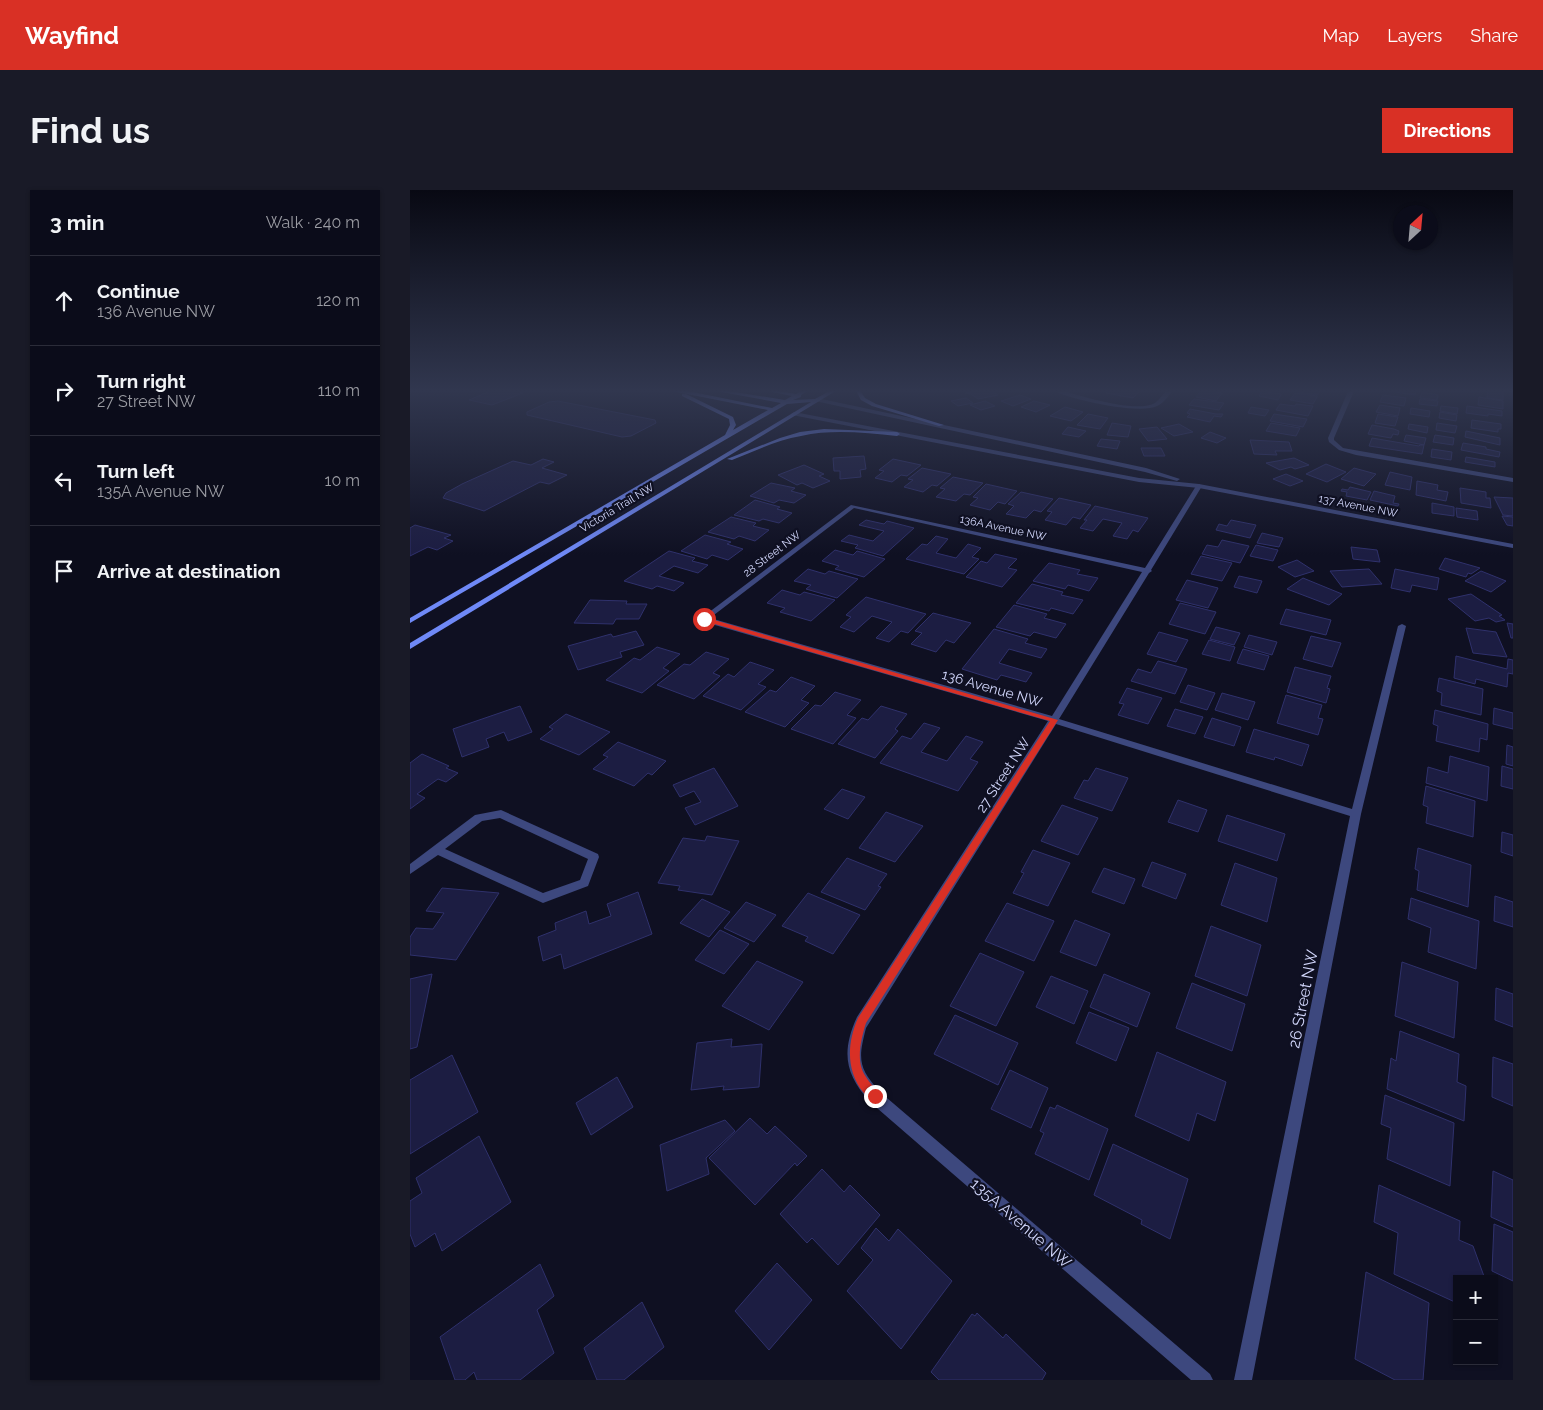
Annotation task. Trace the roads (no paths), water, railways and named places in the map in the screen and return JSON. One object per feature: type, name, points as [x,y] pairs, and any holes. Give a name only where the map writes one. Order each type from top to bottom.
[{"type":"main road","name":"Victoria Trail NW","points":[[410,620],[712,445]]},
{"type":"main road","name":"Victoria Trail NW","points":[[410,647],[744,445]]},
{"type":"main road","points":[[706,468],[766,445]]},
{"type":"street","name":"137 Avenue NW","points":[[953,445],[1139,480],[1199,486],[1513,546]]},
{"type":"street","name":"137 Avenue NW","points":[[1030,445],[1146,470],[1199,486]]},
{"type":"street","points":[[1335,445],[1356,453],[1513,480]]},
{"type":"street","name":"27 Street NW","points":[[854,1056],[856,1037],[862,1021],[1148,571],[1199,486]]},
{"type":"street","name":"136A Avenue NW","points":[[853,506],[1148,571]]},
{"type":"street","name":"28 Street NW","points":[[704,619],[853,506]]},
{"type":"street","name":"136 Avenue NW","points":[[704,619],[1054,720],[1356,814]]},
{"type":"street","name":"26 Street NW","points":[[1242,1380],[1356,814],[1402,626]]},
{"type":"street","points":[[410,870],[479,818],[502,814],[594,857],[584,883],[543,898],[437,850]]},
{"type":"street","name":"135A Avenue NW","points":[[854,1056],[860,1078],[875,1096],[1204,1380]]}]
